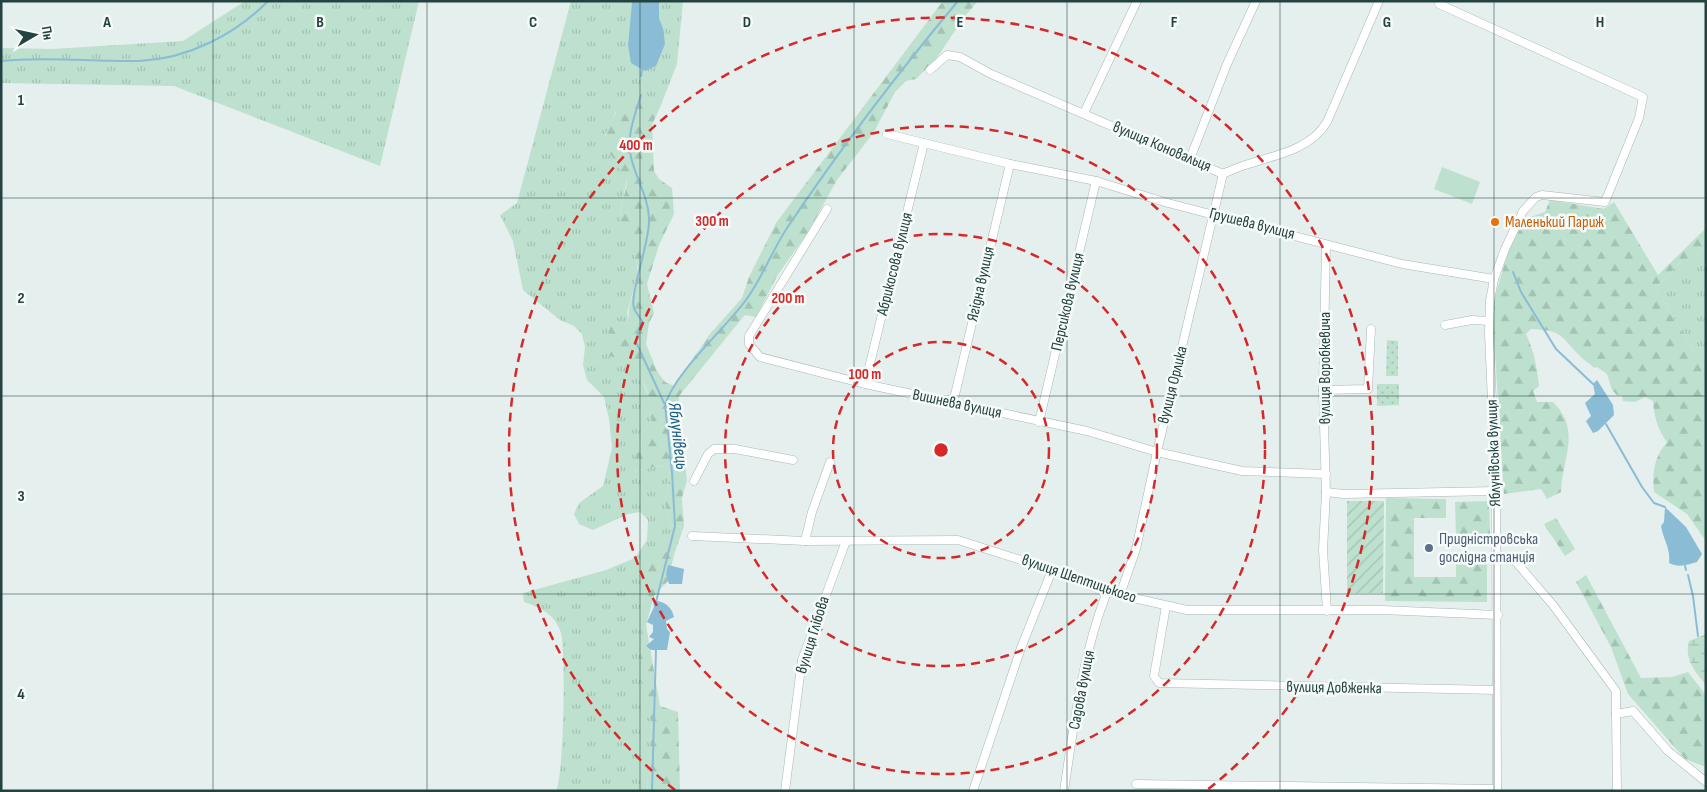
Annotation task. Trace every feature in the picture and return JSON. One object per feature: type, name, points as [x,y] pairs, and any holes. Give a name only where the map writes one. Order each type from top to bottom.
[{"type":"street","points":[[1084,113],[1137,1]]},
{"type":"street","points":[[1190,159],[1227,64],[1256,1]]},
{"type":"street","name":"вулиця Коновальця","points":[[930,70],[948,55],[960,57],[991,74],[1223,174],[1240,165],[1298,148],[1316,138],[1327,122],[1379,1]]},
{"type":"street","name":"Яблунівська вулиця","points":[[1439,4],[1643,97],[1639,118],[1605,202],[1542,194],[1536,197],[1523,211],[1505,249],[1494,279],[1489,321],[1496,491],[1498,790]]},
{"type":"street","name":"Грушева вулиця","points":[[887,134],[1010,164],[1096,181],[1215,215],[1402,264],[1494,279]]},
{"type":"street","name":"Абрикосова вулиця","points":[[865,384],[924,143]]},
{"type":"street","name":"Ягідна вулиця","points":[[953,403],[1010,164]]},
{"type":"street","name":"вулиця Орлика","points":[[1120,595],[1136,549],[1223,174]]},
{"type":"street","name":"Персикова вулиця","points":[[1039,422],[1096,181]]},
{"type":"street","name":"Вишнева вулиця","points":[[827,209],[749,336],[749,344],[760,357],[865,384],[1088,432],[1157,452],[1242,472],[1326,474]]},
{"type":"street","name":"вулиця Воробкевича","points":[[1326,244],[1323,390],[1326,492],[1323,550],[1327,611]]},
{"type":"street","points":[[1444,324],[1472,320],[1489,321]]},
{"type":"street","points":[[1323,390],[1368,389],[1370,329]]},
{"type":"street","points":[[694,481],[708,454],[714,448],[736,449],[793,460]]},
{"type":"street","points":[[805,541],[812,512],[830,462]]},
{"type":"street","points":[[1326,492],[1344,494],[1496,491]]},
{"type":"street","name":"вулиця Шептицького","points":[[692,536],[805,541],[958,540],[1052,570],[1107,592],[1187,610],[1382,610],[1498,615]]},
{"type":"street","name":"вулиця Глібова","points":[[785,791],[802,660],[846,541]]},
{"type":"street","points":[[1497,555],[1515,561],[1553,604],[1616,691],[1617,791]]},
{"type":"street","points":[[973,791],[1021,648],[1052,570]]},
{"type":"street","name":"Садова вулиця","points":[[1064,791],[1079,698],[1098,613],[1107,592]]},
{"type":"street","name":"вулиця Довженка","points":[[1166,606],[1154,676],[1159,684],[1496,690]]},
{"type":"street","points":[[1616,714],[1633,711],[1668,751],[1706,782]]},
{"type":"street","points":[[1136,784],[1498,790]]},
{"type":"green space","points":[[245,1],[419,1],[380,166],[174,86],[1,83],[1,48],[52,49],[183,41]]},
{"type":"green space","points":[[571,1],[632,1],[628,45],[663,28],[659,18],[659,1],[683,1],[677,64],[661,105],[657,97],[615,113],[605,135],[618,165],[627,178],[620,214],[622,228],[636,257],[638,274],[627,313],[629,323],[624,360],[634,360],[646,390],[652,421],[643,429],[641,450],[634,471],[666,465],[670,477],[665,500],[671,527],[684,526],[674,555],[658,547],[646,568],[642,611],[652,720],[647,791],[556,791],[561,762],[563,713],[563,645],[561,633],[555,621],[547,613],[536,606],[524,602],[523,593],[606,570],[635,558],[647,540],[648,520],[640,512],[628,514],[593,530],[579,524],[574,514],[579,503],[603,486],[612,448],[609,419],[604,397],[587,380],[583,365],[585,347],[582,334],[574,326],[560,320],[523,290],[513,241],[500,215],[517,203]]},
{"type":"green space","points":[[943,1],[978,1],[965,16],[936,59],[916,79],[906,81],[895,92],[874,132],[837,180],[808,232],[777,276],[756,317],[745,315],[679,396],[678,409],[687,480],[682,498],[684,526],[671,527],[665,500],[670,477],[666,465],[633,471],[634,455],[641,450],[643,429],[652,421],[647,390],[634,360],[624,360],[610,356],[610,326],[629,323],[628,317],[637,280],[638,267],[621,227],[620,214],[627,178],[608,148],[606,132],[610,123],[625,101],[658,97],[661,105],[652,125],[654,171],[659,179],[672,188],[674,214],[659,245],[647,284],[654,313],[649,323],[646,344],[657,371],[665,382],[674,386],[710,334],[742,298],[749,277],[776,223]]},
{"type":"green space","points":[[1442,167],[1480,182],[1472,204],[1434,189]]},
{"type":"green space","points":[[1550,200],[1604,209],[1614,202],[1658,275],[1706,228],[1706,246],[1691,259],[1683,260],[1655,288],[1706,371],[1706,541],[1687,514],[1654,492],[1653,478],[1655,466],[1659,454],[1667,442],[1657,423],[1653,401],[1645,397],[1635,402],[1623,401],[1622,396],[1617,395],[1612,390],[1607,374],[1597,367],[1594,368],[1560,335],[1549,331],[1531,329],[1526,334],[1537,372],[1539,386],[1533,391],[1537,402],[1553,402],[1562,413],[1567,424],[1569,434],[1561,492],[1547,499],[1541,489],[1504,494],[1492,307],[1508,252],[1525,219],[1545,212]]},
{"type":"green space","points":[[1706,246],[1706,371],[1655,288],[1683,260],[1691,259]]},
{"type":"green space","points":[[1387,340],[1398,341],[1398,376],[1386,376]]},
{"type":"green space","points":[[1377,384],[1399,384],[1399,405],[1377,406]]},
{"type":"green space","points":[[1386,498],[1446,499],[1446,518],[1414,518],[1414,577],[1456,577],[1456,552],[1487,553],[1487,602],[1385,601]]},
{"type":"green space","points":[[1347,501],[1384,501],[1383,593],[1347,593]]},
{"type":"green space","points":[[1489,501],[1490,537],[1456,538],[1455,502]]},
{"type":"green space","points":[[1556,518],[1575,549],[1565,556],[1544,524]]},
{"type":"green space","points":[[658,546],[674,555],[668,581],[654,596],[646,625],[660,706],[678,712],[680,791],[647,791],[652,720],[646,716],[640,673],[642,611],[646,568]]},
{"type":"green space","points":[[1586,575],[1641,678],[1672,677],[1688,672],[1706,695],[1706,767],[1685,759],[1628,694],[1611,647],[1576,582]]},
{"type":"green space","points":[[1706,634],[1706,685],[1689,659],[1688,648],[1689,641]]},
{"type":"water","points":[[632,1],[659,1],[659,18],[663,28],[665,44],[656,66],[645,71],[631,63],[628,45]]},
{"type":"water","points":[[1597,380],[1613,405],[1614,415],[1598,431],[1593,433],[1586,421],[1591,416],[1585,403],[1595,394],[1593,384]]},
{"type":"water","points":[[1665,507],[1686,527],[1702,554],[1697,562],[1680,566],[1669,563],[1669,553],[1661,526],[1664,522]]},
{"type":"water","points":[[668,565],[684,569],[682,584],[669,584],[666,574]]},
{"type":"water","points":[[653,600],[666,605],[674,617],[666,621],[667,629],[670,632],[667,650],[651,650],[646,646],[654,639],[649,637],[653,632],[653,625],[647,622],[654,607]]},
{"type":"waterway","points":[[1,61],[36,59],[139,61],[175,56],[209,43],[225,34],[241,24],[268,1]]},
{"type":"waterway","points":[[665,405],[670,392],[689,365],[746,300],[787,228],[848,141],[958,1]]},
{"type":"waterway","name":"Яблунівець","points":[[641,76],[642,69]]},
{"type":"waterway","name":"Яблунівець","points":[[641,95],[632,123],[629,145],[634,168],[646,201],[649,218],[647,239],[633,301],[635,310],[642,321],[636,342],[665,405],[675,526],[656,602]]},
{"type":"waterway","points":[[1513,272],[1521,292],[1556,349],[1593,384]]},
{"type":"waterway","points":[[1606,424],[1642,487],[1654,503],[1665,507]]},
{"type":"waterway","points":[[1685,566],[1686,570]]},
{"type":"waterway","points":[[1688,575],[1693,596],[1698,636]]},
{"type":"waterway","name":"Яблунівець","points":[[652,791],[656,649]]},
{"type":"place","name":"Маленький Париж","points":[[1495,222]]},
{"type":"place","name":"Придністровська дослідна станція","points":[[1429,548]]}]
